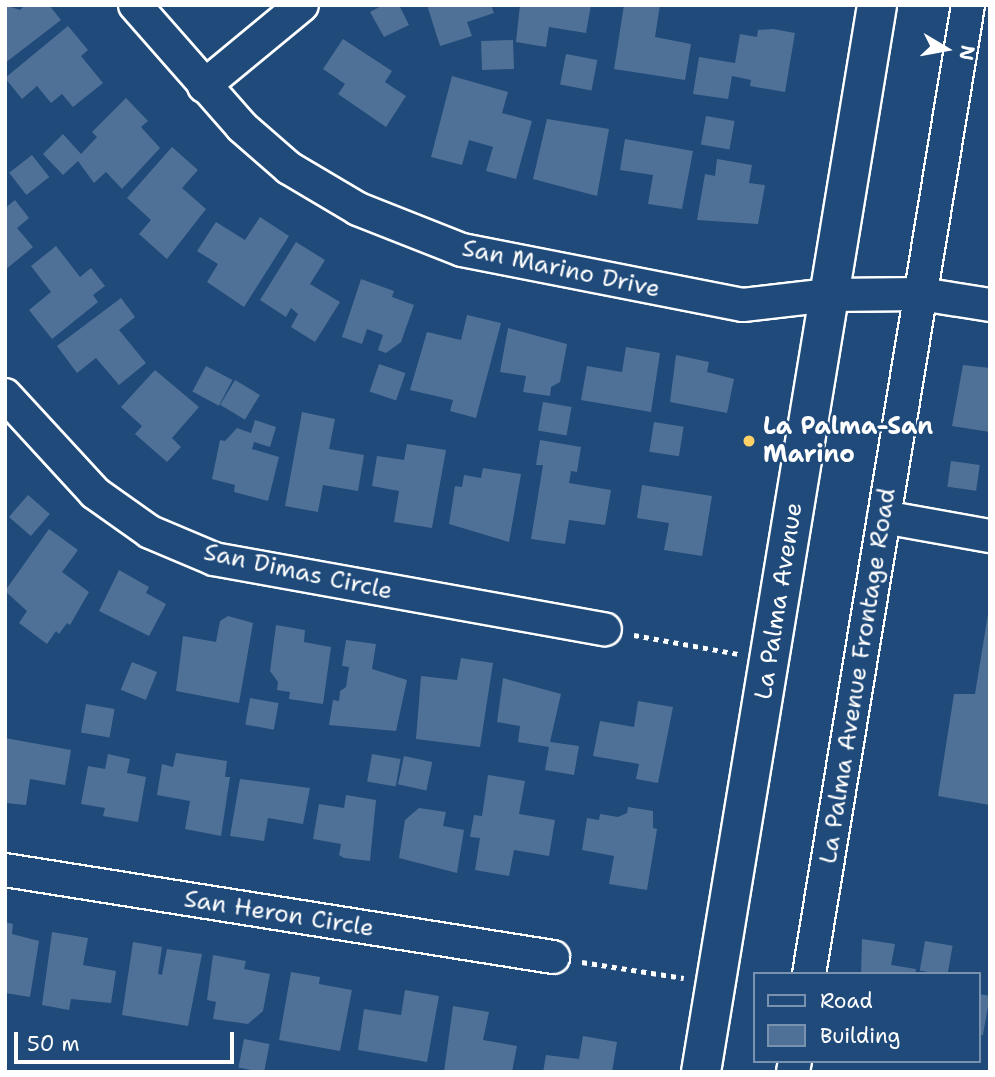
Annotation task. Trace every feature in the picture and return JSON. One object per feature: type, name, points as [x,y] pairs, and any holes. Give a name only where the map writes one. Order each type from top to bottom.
[{"type":"main road","name":"La Palma Avenue","points":[[701,1072],[877,5]]},
{"type":"street","name":"San Marino Drive","points":[[135,5],[242,127],[289,168],[358,209],[462,250],[743,305],[829,295],[921,294],[990,305]]},
{"type":"street","points":[[204,86],[302,5]]},
{"type":"street","name":"La Palma Avenue Frontage Road","points":[[809,972],[968,5]]},
{"type":"street","name":"San Dimas Circle","points":[[5,395],[95,493],[150,532],[214,559],[605,629]]},
{"type":"street","points":[[884,517],[990,536]]},
{"type":"street","name":"San Heron Circle","points":[[5,870],[554,957]]},
{"type":"path","points":[[605,629],[769,659]]},
{"type":"path","points":[[554,957],[715,983]]},
{"type":"building","points":[[5,5],[20,10],[25,5],[49,5],[61,20],[5,63]]},
{"type":"building","points":[[383,5],[399,5],[409,25],[384,37],[370,12]]},
{"type":"building","points":[[427,5],[491,5],[494,13],[467,22],[472,36],[440,46]]},
{"type":"building","points":[[520,5],[591,5],[586,33],[549,27],[546,47],[516,42]]},
{"type":"building","points":[[624,5],[660,5],[655,37],[691,44],[685,80],[614,69]]},
{"type":"building","points":[[68,26],[88,50],[81,56],[103,83],[73,107],[62,94],[51,103],[37,86],[22,99],[5,78]]},
{"type":"building","points":[[773,29],[795,33],[785,92],[750,86],[751,80],[732,76],[728,99],[693,94],[699,57],[735,63],[740,34],[757,37],[758,30]]},
{"type":"building","points":[[343,39],[392,71],[385,82],[406,96],[386,127],[338,94],[345,84],[323,69]]},
{"type":"building","points":[[513,40],[514,69],[482,70],[481,41]]},
{"type":"building","points":[[566,54],[597,60],[591,91],[560,84]]},
{"type":"building","points":[[452,76],[508,92],[502,113],[532,121],[516,179],[486,171],[493,147],[469,140],[462,165],[431,157]]},
{"type":"building","points":[[126,98],[148,121],[141,127],[160,148],[122,189],[106,172],[94,183],[78,161],[63,175],[43,154],[63,134],[81,154],[97,137],[92,132]]},
{"type":"building","points":[[706,116],[735,121],[730,150],[701,145]]},
{"type":"building","points":[[547,119],[609,129],[597,196],[533,179]]},
{"type":"building","points":[[625,139],[693,151],[682,209],[648,204],[653,175],[620,170]]},
{"type":"building","points":[[172,147],[198,170],[182,188],[206,209],[167,259],[139,234],[151,220],[127,198]]},
{"type":"building","points":[[32,155],[49,177],[26,195],[9,173]]},
{"type":"building","points":[[717,159],[752,165],[749,183],[765,185],[758,224],[697,220],[705,174],[715,176]]},
{"type":"building","points":[[15,200],[29,218],[17,228],[33,247],[5,270],[5,208]]},
{"type":"building","points":[[260,217],[289,236],[244,307],[207,282],[218,264],[197,251],[216,222],[245,240]]},
{"type":"building","points":[[296,242],[325,260],[310,284],[340,302],[315,342],[291,327],[298,314],[291,308],[286,317],[260,300]]},
{"type":"building","points":[[56,246],[80,277],[91,268],[105,286],[93,295],[98,302],[52,339],[29,310],[51,292],[31,266]]},
{"type":"building","points":[[361,279],[394,291],[392,297],[414,305],[401,342],[386,353],[378,350],[383,335],[367,329],[362,344],[342,337]]},
{"type":"building","points":[[121,298],[135,317],[119,330],[146,363],[119,385],[96,358],[77,373],[57,346]]},
{"type":"building","points":[[467,315],[501,323],[476,418],[450,411],[453,400],[410,390],[427,332],[461,340]]},
{"type":"building","points":[[508,328],[567,344],[560,382],[551,387],[550,396],[523,392],[526,376],[500,372]]},
{"type":"building","points":[[626,347],[660,353],[651,412],[581,400],[587,366],[622,372]]},
{"type":"building","points":[[676,355],[709,362],[707,372],[734,379],[727,413],[670,402]]},
{"type":"building","points":[[379,364],[405,373],[396,401],[370,391]]},
{"type":"building","points":[[963,365],[990,368],[990,432],[952,426]]},
{"type":"building","points":[[206,366],[232,380],[219,406],[192,392]]},
{"type":"building","points":[[155,370],[199,407],[172,438],[181,447],[167,462],[135,434],[142,426],[121,407]]},
{"type":"building","points":[[235,380],[260,395],[245,420],[220,405]]},
{"type":"building","points":[[543,402],[572,407],[567,436],[538,431]]},
{"type":"building","points":[[302,412],[335,419],[329,449],[364,455],[358,491],[323,485],[318,512],[285,506]]},
{"type":"building","points":[[255,420],[276,427],[270,447],[254,442],[252,449],[279,457],[268,501],[234,492],[235,485],[212,479],[220,440],[225,441],[237,428],[251,433]]},
{"type":"building","points":[[654,422],[684,427],[679,456],[649,452]]},
{"type":"building","points":[[540,440],[581,447],[577,472],[571,471],[569,483],[611,490],[605,525],[569,520],[565,544],[531,539],[543,465],[536,465]]},
{"type":"building","points":[[407,444],[446,450],[432,528],[394,522],[399,491],[372,486],[377,456],[404,460]]},
{"type":"building","points":[[951,461],[980,465],[976,491],[947,487]]},
{"type":"building","points":[[483,468],[521,474],[509,542],[449,524],[455,486],[462,487],[464,475],[481,478]]},
{"type":"building","points":[[642,485],[712,496],[702,556],[664,550],[669,523],[637,518]]},
{"type":"building","points":[[28,495],[50,514],[31,536],[9,517]]},
{"type":"building","points":[[49,529],[78,550],[62,572],[89,592],[70,625],[67,623],[59,634],[56,631],[47,644],[19,623],[27,611],[5,591]]},
{"type":"building","points":[[119,570],[149,587],[146,593],[166,604],[149,636],[99,611]]},
{"type":"building","points":[[988,614],[990,805],[938,796],[954,694],[975,694]]},
{"type":"building","points":[[228,616],[253,623],[239,703],[176,691],[183,636],[216,642],[220,621]]},
{"type":"building","points":[[276,625],[305,630],[304,642],[331,647],[323,704],[289,699],[290,692],[277,690],[278,682],[270,671]]},
{"type":"building","points":[[346,640],[376,644],[372,669],[407,680],[396,731],[329,725],[333,700],[339,701],[340,691],[346,687],[349,667],[342,666]]},
{"type":"building","points":[[461,658],[493,663],[480,747],[416,739],[421,676],[457,680]]},
{"type":"building","points":[[132,662],[157,672],[146,700],[121,690]]},
{"type":"building","points":[[503,678],[561,694],[550,742],[579,746],[574,775],[545,770],[549,747],[518,742],[520,726],[497,722]]},
{"type":"building","points":[[250,698],[279,703],[274,730],[245,725]]},
{"type":"building","points":[[638,701],[673,707],[658,783],[636,779],[639,764],[593,756],[600,721],[634,727]]},
{"type":"building","points":[[86,704],[115,709],[110,738],[81,733]]},
{"type":"building","points":[[5,738],[71,750],[65,785],[30,779],[26,805],[5,803]]},
{"type":"building","points":[[176,753],[227,761],[225,777],[230,777],[221,836],[185,829],[190,801],[157,795],[162,764],[173,767]]},
{"type":"building","points":[[108,754],[130,759],[127,773],[146,777],[138,822],[103,816],[105,808],[81,804],[88,766],[105,769]]},
{"type":"building","points":[[372,754],[401,759],[396,787],[367,782]]},
{"type":"building","points":[[404,756],[432,762],[426,790],[398,784]]},
{"type":"building","points":[[488,775],[525,781],[519,814],[555,820],[549,856],[514,850],[509,876],[475,870],[480,838],[470,837],[474,815],[482,816]]},
{"type":"building","points":[[240,779],[310,788],[303,824],[268,818],[264,841],[230,836]]},
{"type":"building","points":[[346,795],[376,800],[370,861],[344,858],[339,855],[341,844],[313,839],[319,804],[344,808]]},
{"type":"building","points":[[628,807],[653,811],[653,828],[657,829],[647,890],[609,884],[614,856],[582,850],[587,818],[599,820],[600,814],[618,817],[627,813]]},
{"type":"building","points":[[419,808],[446,812],[443,826],[464,830],[457,873],[399,858],[405,820]]},
{"type":"building","points":[[5,922],[13,924],[12,934],[39,941],[30,997],[5,993]]},
{"type":"building","points":[[52,932],[88,938],[83,965],[116,971],[111,1003],[71,999],[69,1010],[42,1005]]},
{"type":"building","points":[[862,939],[895,944],[891,965],[916,969],[915,972],[861,972]]},
{"type":"building","points":[[925,941],[953,946],[948,972],[920,971]]},
{"type":"building","points":[[133,942],[162,947],[158,974],[162,975],[167,949],[202,954],[188,1026],[122,1015]]},
{"type":"building","points":[[213,955],[246,961],[244,969],[270,974],[263,1011],[248,1024],[213,1019],[216,1002],[207,1000]]},
{"type":"building","points":[[291,972],[320,977],[319,984],[352,990],[340,1051],[279,1040]]},
{"type":"building","points":[[405,990],[439,996],[427,1062],[358,1050],[364,1009],[401,1015]]},
{"type":"building","points":[[981,994],[990,996],[983,1035],[981,1035]]},
{"type":"building","points":[[453,1006],[489,1012],[483,1040],[517,1046],[512,1072],[444,1072]]},
{"type":"building","points":[[583,1036],[617,1042],[612,1072],[543,1072],[546,1055],[579,1059]]},
{"type":"building","points":[[244,1039],[270,1044],[264,1072],[238,1067]]},
{"type":"place","name":"La Palma-San Marino","points":[[749,441]]}]
